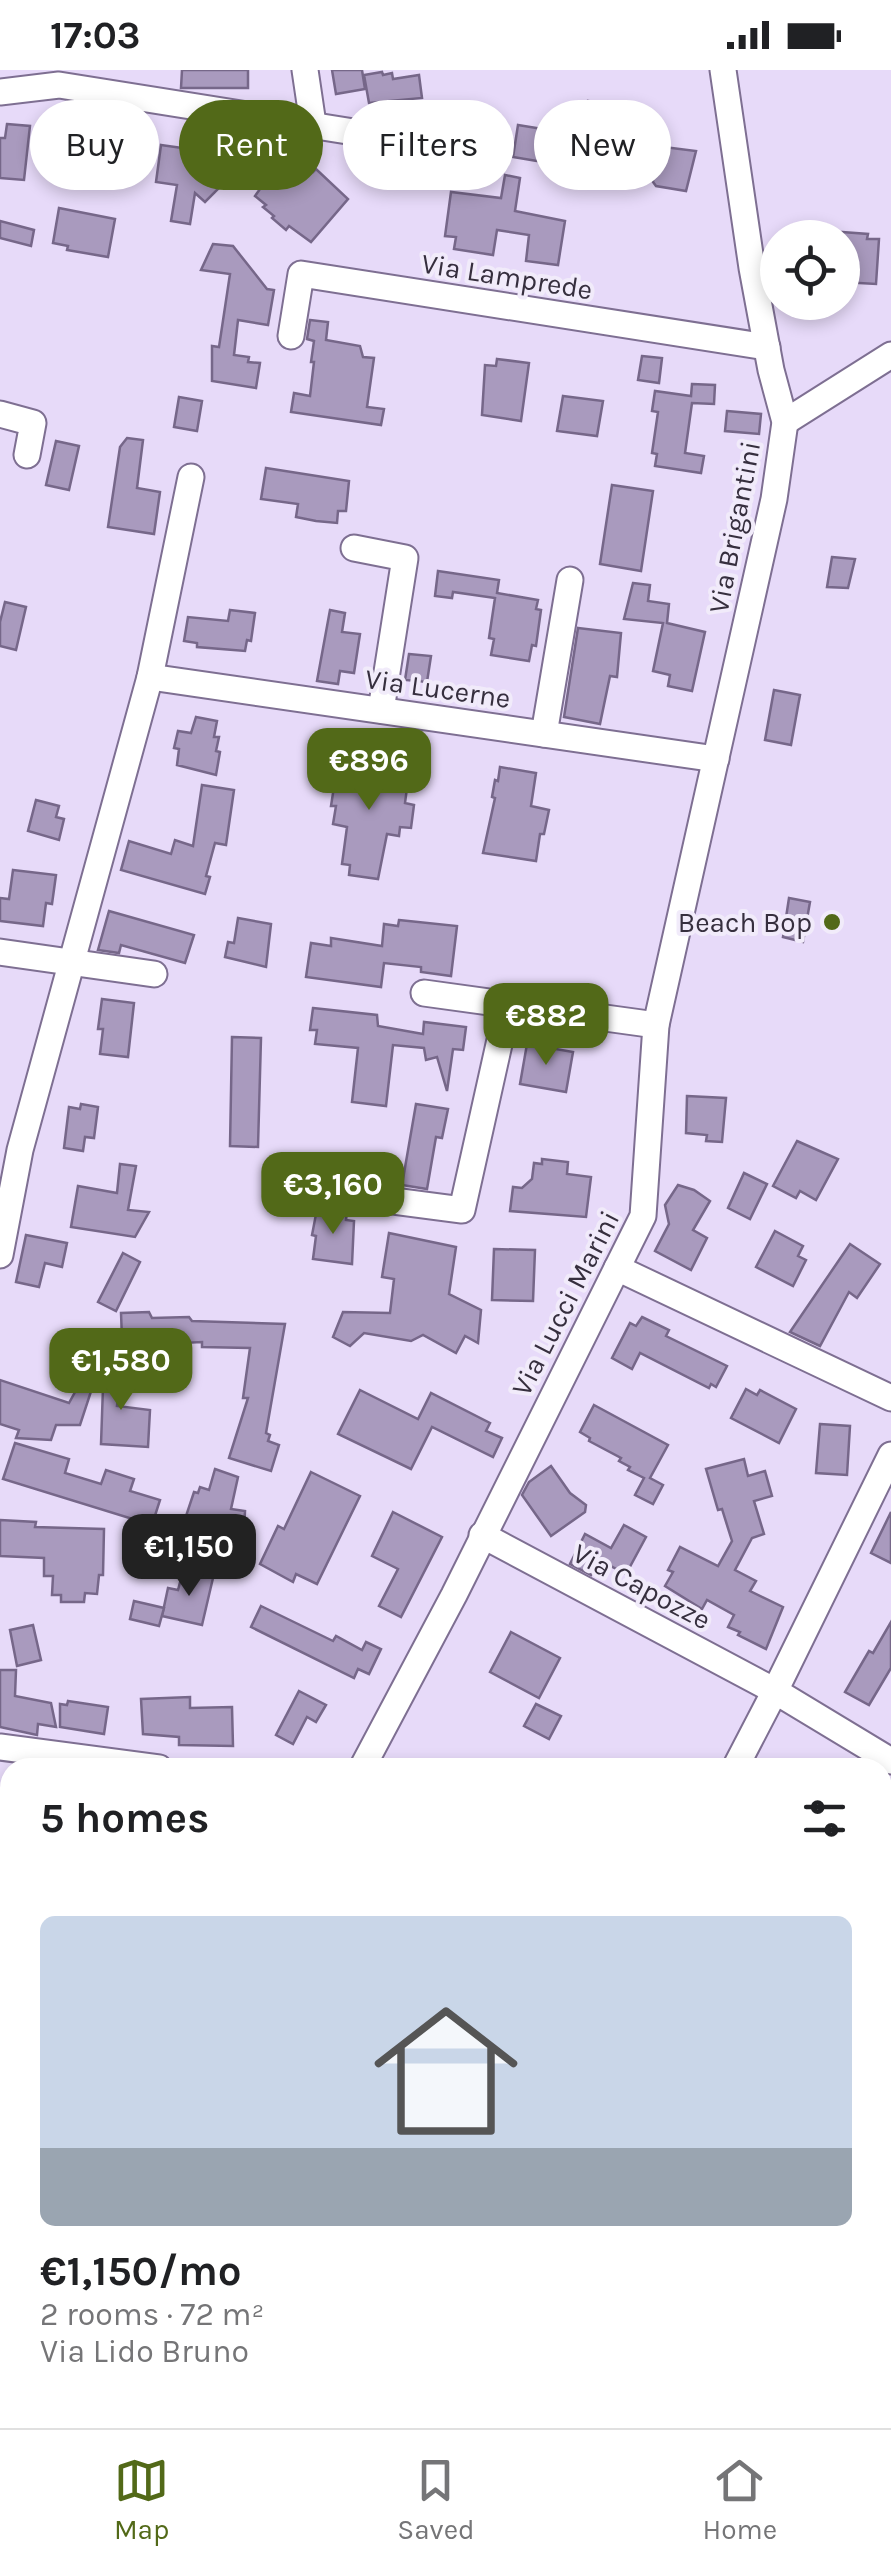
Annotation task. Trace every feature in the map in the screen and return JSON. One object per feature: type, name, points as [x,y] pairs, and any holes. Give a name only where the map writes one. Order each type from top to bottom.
[{"type":"street","points":[[306,70],[310,100]]},
{"type":"street","name":"Via Brigantini","points":[[716,760],[774,499],[786,422],[752,268],[723,70]]},
{"type":"street","points":[[0,92],[59,85],[179,103]]},
{"type":"street","name":"Via Lamprede","points":[[291,336],[300,274],[767,347]]},
{"type":"street","points":[[786,422],[891,355]]},
{"type":"street","points":[[0,414],[33,422],[27,455]]},
{"type":"street","points":[[0,1255],[10,1148],[70,964],[150,677],[191,477]]},
{"type":"street","points":[[354,548],[405,558],[381,710]]},
{"type":"street","points":[[544,734],[570,580]]},
{"type":"street","name":"Via Lucerne","points":[[150,677],[716,760]]},
{"type":"street","name":"Via Lucci Marini","points":[[367,1758],[454,1595],[644,1216],[656,1025],[716,760]]},
{"type":"street","points":[[0,952],[154,974]]},
{"type":"street","points":[[424,993],[656,1025]]},
{"type":"street","points":[[378,1200],[462,1210],[508,1004]]},
{"type":"street","points":[[617,1268],[891,1398]]},
{"type":"street","points":[[740,1758],[891,1454]]},
{"type":"street","name":"Via Capozze","points":[[482,1535],[774,1691],[886,1758]]},
{"type":"street","points":[[0,1747],[83,1758]]},
{"type":"building","points":[[182,70],[248,70],[248,88],[181,88]]},
{"type":"building","points":[[332,70],[362,70],[365,89],[336,94]]},
{"type":"building","points":[[392,73],[393,79],[419,75],[422,98],[368,100],[364,75]]},
{"type":"building","points":[[7,124],[30,126],[24,180],[0,178],[0,138],[5,138]]},
{"type":"building","points":[[518,125],[534,128],[534,160],[514,157]]},
{"type":"building","points":[[161,145],[179,148],[179,190],[217,190],[205,202],[195,193],[190,224],[171,221],[177,185],[159,182]]},
{"type":"building","points":[[671,148],[696,151],[686,191],[671,188]]},
{"type":"building","points":[[323,176],[348,199],[311,242],[289,226],[286,230],[255,196],[259,190],[323,190]]},
{"type":"building","points":[[514,177],[520,178],[515,211],[565,221],[558,265],[526,261],[529,235],[497,230],[493,255],[454,249],[456,237],[445,236],[451,192],[501,198],[502,190],[514,190]]},
{"type":"building","points":[[59,208],[115,219],[108,257],[67,250],[68,246],[53,243]]},
{"type":"building","points":[[0,221],[34,230],[31,246],[0,238]]},
{"type":"building","points":[[860,233],[868,234],[867,239],[879,239],[876,284],[860,283]]},
{"type":"building","points":[[213,244],[233,246],[267,289],[274,290],[268,325],[238,320],[234,355],[260,363],[256,388],[212,381],[212,346],[219,347],[230,274],[201,270]]},
{"type":"building","points":[[310,320],[328,322],[326,340],[360,346],[363,357],[374,358],[367,407],[384,409],[381,425],[291,412],[294,393],[310,396],[314,341],[307,339]]},
{"type":"building","points":[[642,356],[662,358],[659,383],[638,380]]},
{"type":"building","points":[[497,359],[529,363],[521,421],[482,415],[485,365],[496,366]]},
{"type":"building","points":[[692,384],[715,385],[714,404],[692,403],[685,453],[704,456],[701,473],[655,466],[655,391],[691,396]]},
{"type":"building","points":[[563,396],[603,401],[597,436],[557,431]]},
{"type":"building","points":[[179,397],[202,401],[197,431],[174,427]]},
{"type":"building","points":[[727,411],[761,414],[759,434],[725,431]]},
{"type":"building","points":[[127,438],[143,440],[137,488],[160,492],[154,534],[108,527],[120,447]]},
{"type":"building","points":[[56,441],[79,446],[69,490],[46,485]]},
{"type":"building","points":[[266,468],[349,481],[346,511],[338,511],[337,523],[316,521],[296,517],[298,504],[261,499]]},
{"type":"building","points":[[612,485],[653,491],[641,571],[600,564]]},
{"type":"building","points":[[832,557],[855,559],[848,588],[827,587]]},
{"type":"building","points":[[438,571],[499,580],[497,593],[538,600],[536,609],[541,610],[536,646],[532,645],[529,661],[491,655],[494,639],[489,638],[495,598],[453,592],[452,598],[435,596]]},
{"type":"building","points":[[633,583],[650,585],[648,601],[669,604],[667,623],[705,632],[692,691],[668,686],[670,675],[653,671],[663,623],[624,619]]},
{"type":"building","points":[[5,602],[26,607],[16,650],[0,646]]},
{"type":"building","points":[[230,610],[255,613],[251,641],[247,640],[245,651],[197,647],[197,643],[184,641],[188,617],[228,621]]},
{"type":"building","points":[[330,610],[345,613],[342,632],[360,634],[354,673],[340,671],[338,684],[317,681]]},
{"type":"building","points":[[578,628],[621,633],[617,677],[610,676],[600,724],[564,717]]},
{"type":"building","points":[[409,654],[431,656],[427,682],[405,680]]},
{"type":"building","points":[[774,690],[800,695],[791,745],[765,740]]},
{"type":"building","points":[[196,717],[217,721],[214,737],[219,737],[216,751],[220,752],[216,775],[177,765],[179,749],[174,748],[178,731],[191,733]]},
{"type":"building","points":[[338,761],[409,773],[405,803],[414,805],[411,828],[400,827],[399,836],[387,834],[378,879],[349,875],[350,865],[342,864],[347,827],[333,824],[336,806],[331,806]]},
{"type":"building","points":[[500,767],[536,773],[531,806],[549,810],[536,861],[483,853]]},
{"type":"building","points":[[202,785],[234,790],[226,845],[215,843],[205,894],[121,870],[129,841],[171,854],[175,840],[193,846]]},
{"type":"building","points":[[36,800],[59,806],[56,817],[64,819],[59,840],[28,831]]},
{"type":"building","points":[[13,870],[56,875],[52,904],[46,903],[43,926],[0,921],[0,898],[9,899]]},
{"type":"building","points":[[789,898],[810,902],[803,942],[783,937]]},
{"type":"building","points":[[109,911],[194,935],[185,963],[121,945],[119,953],[98,950]]},
{"type":"building","points":[[238,918],[271,924],[266,967],[225,957],[228,942],[234,943]]},
{"type":"building","points":[[399,920],[457,926],[451,976],[421,972],[421,967],[384,963],[381,987],[306,977],[311,943],[331,946],[331,938],[382,946],[384,924],[398,926]]},
{"type":"building","points":[[102,999],[134,1003],[128,1057],[100,1054]]},
{"type":"building","points":[[313,1008],[377,1015],[378,1026],[423,1034],[424,1022],[466,1027],[463,1050],[453,1049],[447,1091],[437,1057],[426,1060],[424,1048],[393,1045],[386,1106],[352,1102],[358,1048],[315,1044],[317,1030],[310,1030]]},
{"type":"building","points":[[232,1037],[261,1038],[258,1147],[230,1146]]},
{"type":"building","points":[[527,1044],[573,1052],[566,1092],[520,1084]]},
{"type":"building","points":[[687,1096],[726,1098],[722,1142],[706,1141],[707,1135],[686,1133]]},
{"type":"building","points":[[81,1104],[98,1107],[94,1138],[85,1137],[83,1151],[64,1148],[69,1107],[80,1109]]},
{"type":"building","points":[[416,1104],[448,1109],[442,1138],[436,1137],[427,1189],[402,1185]]},
{"type":"building","points":[[797,1141],[838,1159],[816,1200],[800,1191],[796,1198],[773,1186]]},
{"type":"building","points":[[542,1159],[568,1162],[567,1174],[591,1177],[586,1217],[510,1211],[513,1187],[522,1188],[532,1179],[534,1163],[542,1164]]},
{"type":"building","points":[[120,1164],[136,1166],[128,1210],[149,1212],[135,1237],[71,1227],[78,1186],[117,1193]]},
{"type":"building","points":[[744,1173],[767,1184],[750,1219],[728,1208]]},
{"type":"building","points":[[678,1185],[710,1201],[693,1230],[707,1238],[691,1270],[655,1251],[669,1224],[665,1205]]},
{"type":"building","points":[[317,1209],[347,1211],[346,1220],[354,1221],[352,1264],[313,1259]]},
{"type":"building","points":[[775,1231],[803,1246],[798,1256],[806,1260],[793,1286],[756,1267]]},
{"type":"building","points":[[389,1233],[456,1247],[449,1294],[481,1310],[478,1343],[465,1336],[456,1353],[423,1335],[411,1341],[364,1333],[350,1346],[333,1337],[343,1312],[390,1313],[394,1279],[382,1277]]},
{"type":"building","points":[[26,1235],[67,1243],[62,1267],[45,1263],[39,1287],[16,1282]]},
{"type":"building","points":[[850,1244],[880,1264],[857,1298],[849,1292],[820,1346],[790,1332]]},
{"type":"building","points":[[494,1249],[535,1250],[533,1301],[492,1300]]},
{"type":"building","points":[[123,1253],[140,1262],[116,1311],[98,1302]]},
{"type":"building","points":[[149,1312],[152,1318],[285,1324],[266,1433],[270,1435],[268,1441],[279,1445],[271,1471],[229,1458],[248,1398],[243,1398],[250,1348],[202,1347],[202,1342],[161,1344],[161,1338],[122,1339],[121,1313]]},
{"type":"building","points":[[642,1317],[669,1330],[666,1336],[727,1366],[716,1387],[711,1384],[709,1388],[640,1353],[632,1369],[612,1358],[630,1323],[636,1326]]},
{"type":"building","points":[[104,1359],[123,1362],[117,1406],[150,1410],[148,1447],[101,1444]]},
{"type":"building","points":[[92,1361],[100,1364],[80,1425],[56,1425],[51,1440],[16,1438],[19,1430],[0,1424],[0,1380],[69,1403]]},
{"type":"building","points":[[746,1389],[757,1395],[760,1390],[796,1409],[779,1443],[731,1418]]},
{"type":"building","points":[[360,1390],[418,1419],[431,1393],[490,1423],[486,1431],[502,1438],[493,1457],[432,1427],[411,1469],[338,1434]]},
{"type":"building","points":[[594,1405],[668,1445],[650,1478],[663,1485],[653,1504],[635,1495],[644,1478],[580,1432]]},
{"type":"building","points":[[820,1424],[850,1426],[847,1475],[816,1473]]},
{"type":"building","points":[[15,1443],[69,1459],[65,1473],[101,1484],[106,1470],[134,1479],[130,1491],[160,1500],[152,1525],[3,1479]]},
{"type":"building","points":[[744,1459],[748,1476],[765,1471],[772,1496],[754,1501],[764,1534],[752,1538],[735,1570],[756,1581],[750,1591],[783,1607],[766,1649],[728,1627],[734,1615],[707,1600],[702,1609],[665,1586],[680,1547],[718,1566],[732,1541],[706,1469]]},
{"type":"building","points":[[551,1466],[570,1493],[586,1505],[585,1512],[551,1536],[522,1495],[529,1482]]},
{"type":"building","points":[[215,1469],[238,1477],[231,1509],[245,1511],[243,1551],[185,1533],[189,1520],[185,1519],[194,1492],[198,1493],[200,1487],[209,1490]]},
{"type":"building","points":[[311,1472],[360,1496],[317,1584],[296,1574],[293,1582],[260,1564],[278,1526],[284,1529]]},
{"type":"building","points":[[393,1512],[442,1537],[401,1617],[379,1606],[398,1569],[372,1556]]},
{"type":"building","points":[[891,1512],[891,1563],[871,1553]]},
{"type":"building","points":[[0,1520],[36,1522],[35,1527],[104,1529],[103,1575],[99,1575],[97,1594],[85,1593],[84,1602],[61,1602],[61,1595],[52,1595],[53,1576],[44,1576],[44,1558],[0,1556]]},
{"type":"building","points":[[624,1525],[646,1537],[626,1574],[599,1560],[591,1575],[570,1564],[585,1534],[611,1548]]},
{"type":"building","points":[[183,1571],[213,1578],[202,1625],[162,1616],[168,1588],[178,1590]]},
{"type":"building","points":[[134,1601],[164,1608],[159,1626],[130,1619]]},
{"type":"building","points":[[261,1606],[333,1641],[336,1636],[362,1650],[366,1642],[381,1649],[369,1674],[358,1669],[354,1678],[251,1627]]},
{"type":"building","points":[[891,1622],[891,1668],[869,1705],[845,1692]]},
{"type":"building","points":[[33,1625],[41,1660],[17,1666],[10,1630]]},
{"type":"building","points":[[511,1632],[560,1658],[539,1698],[490,1672]]},
{"type":"building","points":[[0,1670],[16,1670],[15,1696],[51,1703],[56,1727],[38,1724],[37,1735],[0,1727]]},
{"type":"building","points":[[299,1691],[326,1705],[316,1722],[307,1717],[293,1744],[276,1735]]},
{"type":"building","points":[[190,1697],[190,1708],[232,1707],[233,1746],[179,1745],[179,1737],[143,1734],[141,1699]]},
{"type":"building","points":[[68,1701],[108,1707],[104,1734],[60,1727],[60,1704],[67,1705]]},
{"type":"building","points":[[536,1704],[561,1716],[549,1739],[524,1726]]},
{"type":"place","name":"Beach Bop","points":[[832,922]]}]
